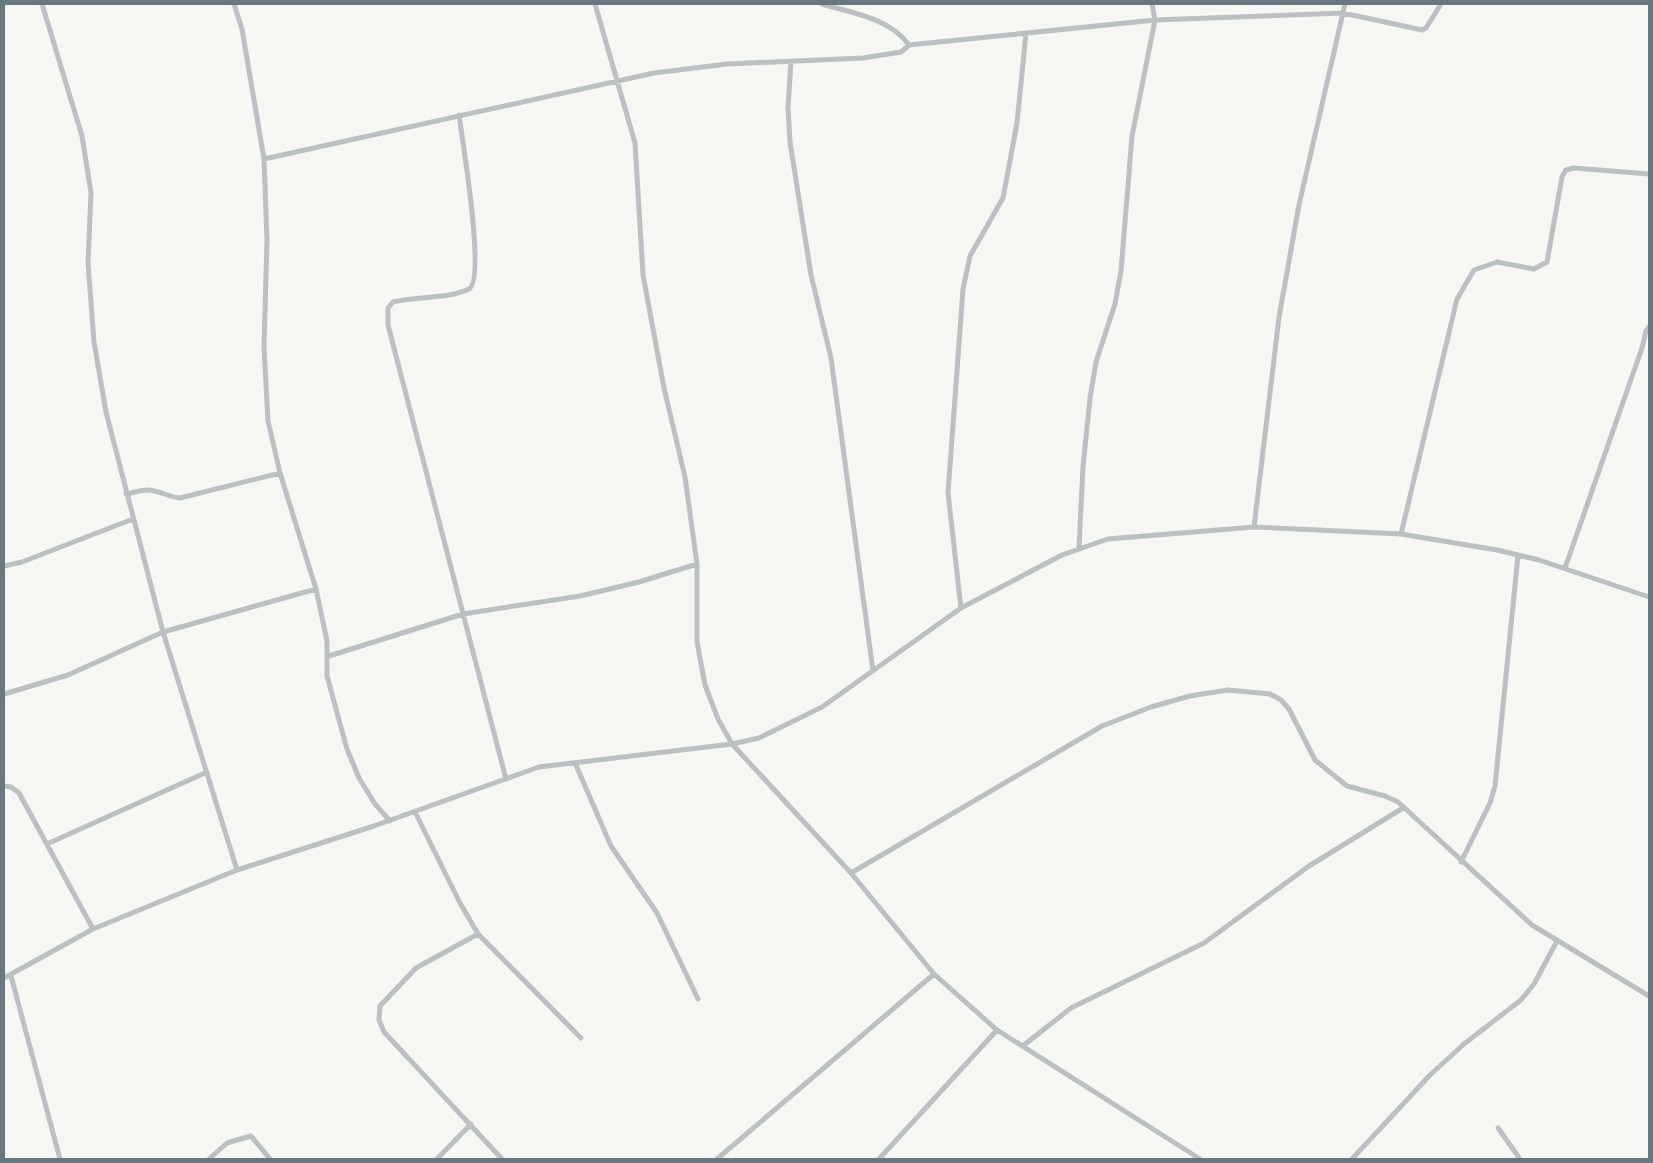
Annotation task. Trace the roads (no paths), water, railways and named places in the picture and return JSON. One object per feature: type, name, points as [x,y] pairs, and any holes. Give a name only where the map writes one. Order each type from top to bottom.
[{"type":"street","points":[[42,4],[82,136],[91,193],[88,263],[94,342],[106,412],[163,632],[237,870]]},
{"type":"street","points":[[234,4],[242,29],[264,159],[267,240],[264,347],[268,421],[280,473],[316,589],[328,656],[327,676],[346,749],[359,778],[375,804],[390,821]]},
{"type":"street","points":[[595,4],[619,80],[635,143],[643,275],[664,388],[685,477],[697,564],[697,642],[705,685],[718,719],[732,744],[851,873],[934,974],[998,1030],[1200,1159]]},
{"type":"street","points":[[822,4],[883,23],[900,33],[909,45]]},
{"type":"street","points":[[1079,548],[1083,467],[1090,398],[1096,362],[1115,304],[1121,271],[1132,136],[1155,20],[1152,4]]},
{"type":"street","points":[[1254,526],[1279,317],[1299,205],[1345,4]]},
{"type":"street","points":[[264,159],[654,73],[727,64],[863,58],[901,52],[909,45],[1155,20],[1343,13],[1422,30],[1426,28],[1441,4]]},
{"type":"street","points":[[960,608],[948,493],[963,289],[970,256],[1004,198],[1017,123],[1026,33]]},
{"type":"street","points":[[791,62],[788,107],[790,142],[811,275],[831,358],[873,671]]},
{"type":"street","points":[[459,115],[476,243],[475,282],[471,288],[459,292],[393,302],[388,308],[388,325],[506,779]]},
{"type":"street","points":[[1400,534],[1457,300],[1474,270],[1497,262],[1534,269],[1547,262],[1562,177],[1566,170],[1574,168],[1649,174]]},
{"type":"street","points":[[1564,568],[1649,327]]},
{"type":"street","points":[[126,494],[146,490],[169,497],[180,498],[280,473]]},
{"type":"street","points":[[4,566],[22,562],[133,519]]},
{"type":"street","points":[[4,978],[12,976],[93,928],[237,870],[390,821],[539,767],[732,744],[759,738],[822,707],[960,608],[1054,559],[1079,548],[1108,540],[1254,526],[1400,534],[1518,555],[1564,568],[1649,597]]},
{"type":"street","points":[[1461,862],[1490,803],[1494,786],[1518,555]]},
{"type":"street","points":[[328,656],[463,614],[580,596],[639,582],[697,564]]},
{"type":"street","points":[[4,694],[68,675],[163,632],[316,589]]},
{"type":"street","points":[[851,873],[1102,726],[1151,707],[1190,696],[1228,690],[1270,694],[1281,700],[1289,709],[1315,760],[1347,786],[1385,796],[1404,808],[1532,925],[1649,996]]},
{"type":"street","points":[[575,763],[611,846],[657,913],[698,999]]},
{"type":"street","points":[[47,844],[207,772]]},
{"type":"street","points":[[4,786],[11,787],[19,793],[93,928]]},
{"type":"street","points":[[1024,1045],[1071,1008],[1204,943],[1309,866],[1404,808]]},
{"type":"street","points":[[415,812],[460,903],[478,934],[581,1038]]},
{"type":"street","points":[[478,934],[416,968],[380,1006],[379,1020],[384,1032],[502,1159]]},
{"type":"street","points":[[1352,1159],[1430,1076],[1464,1044],[1521,1000],[1534,984],[1557,940]]},
{"type":"street","points":[[717,1159],[934,974]]},
{"type":"street","points":[[12,976],[60,1159]]},
{"type":"street","points":[[879,1159],[998,1030]]},
{"type":"street","points":[[437,1159],[471,1124]]},
{"type":"street","points":[[1498,1128],[1520,1159]]},
{"type":"street","points":[[209,1159],[227,1143],[251,1136],[270,1159]]},
{"type":"street","points":[[1186,1159],[1191,1154]]}]
